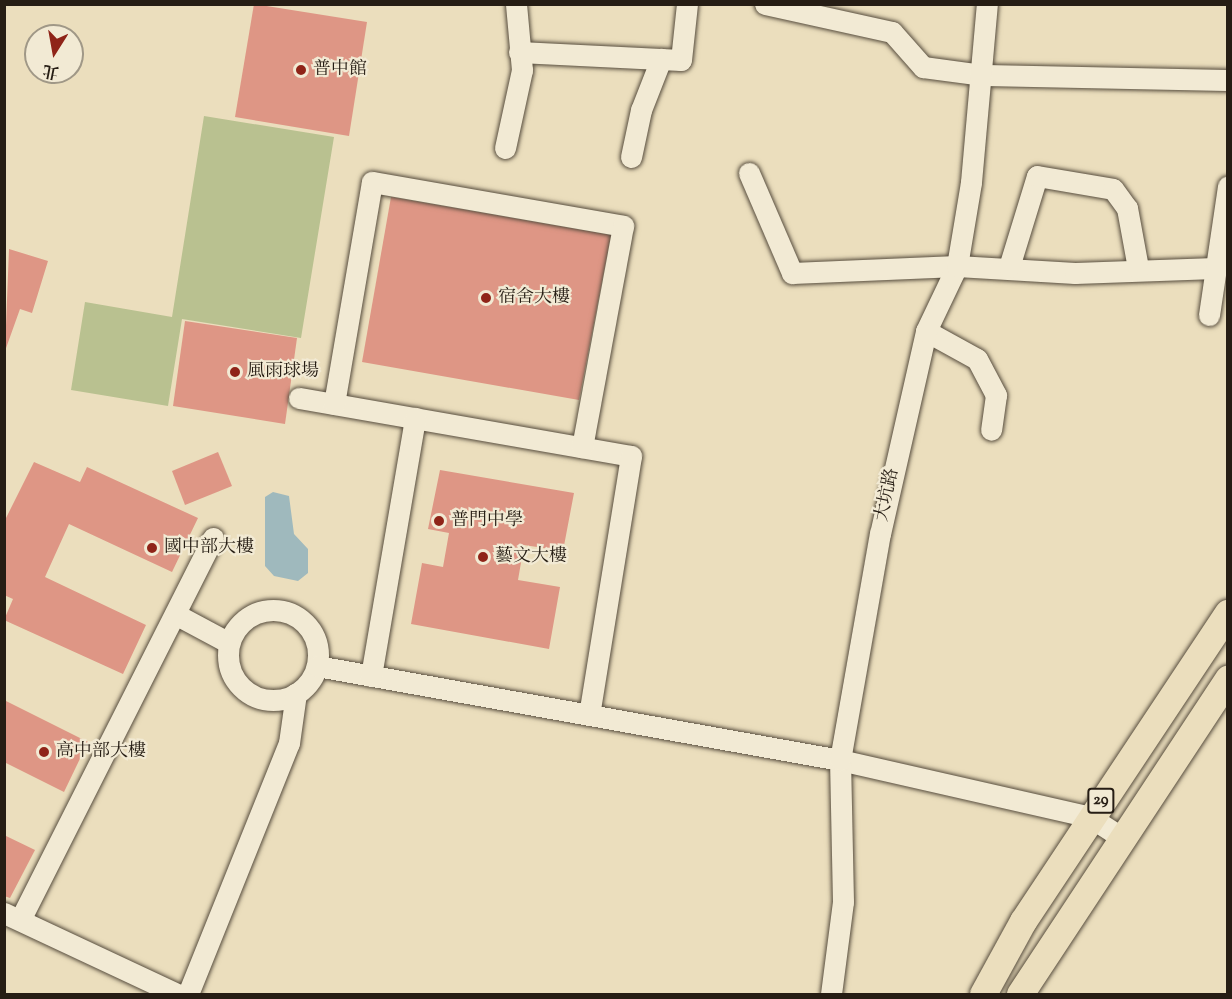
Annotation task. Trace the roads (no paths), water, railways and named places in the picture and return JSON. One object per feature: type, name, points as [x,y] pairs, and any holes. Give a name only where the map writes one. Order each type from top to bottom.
[{"type":"main road","name":"29","points":[[983,994],[1090,817],[1227,613]]},
{"type":"main road","name":"29","points":[[1020,994],[1227,678]]},
{"type":"street","points":[[505,148],[522,70],[516,4]]},
{"type":"street","points":[[519,52],[681,60],[687,4]]},
{"type":"street","points":[[765,4],[892,32],[923,67],[983,75],[1227,80]]},
{"type":"street","name":"大坑路","points":[[831,994],[843,902],[840,760],[880,534],[926,332],[957,266],[983,75],[987,4]]},
{"type":"street","points":[[631,157],[641,110],[661,59]]},
{"type":"street","points":[[749,173],[792,273],[957,266],[1009,267],[1075,273],[1138,268],[1215,268]]},
{"type":"street","points":[[1009,267],[1037,176],[1113,189],[1127,208],[1138,268]]},
{"type":"street","points":[[334,404],[372,182],[623,226],[582,447]]},
{"type":"street","points":[[1209,315],[1227,186]]},
{"type":"street","points":[[926,332],[977,359],[996,395],[991,430]]},
{"type":"street","points":[[299,398],[631,456],[589,714]]},
{"type":"street","points":[[371,676],[415,418]]},
{"type":"street","points":[[177,994],[12,917],[175,614],[213,538]]},
{"type":"street","points":[[188,994],[289,743],[296,693],[317,666],[312,632],[284,611],[250,616],[229,643],[228,661],[246,690],[279,699],[296,693]]},
{"type":"street","points":[[175,614],[229,643]]},
{"type":"street","points":[[317,666],[840,760],[1090,817],[1121,837]]},
{"type":"water","points":[[273,492],[289,496],[294,534],[308,549],[308,573],[298,581],[274,576],[265,566],[265,497]]},
{"type":"place","name":"普中館","points":[[301,70]]},
{"type":"place","name":"宿舍大樓","points":[[486,298]]},
{"type":"place","name":"風雨球場","points":[[235,372]]},
{"type":"place","name":"普門中學","points":[[439,521]]},
{"type":"place","name":"國中部大樓","points":[[152,548]]},
{"type":"place","name":"藝文大樓","points":[[483,557]]},
{"type":"place","name":"高中部大樓","points":[[44,752]]}]
